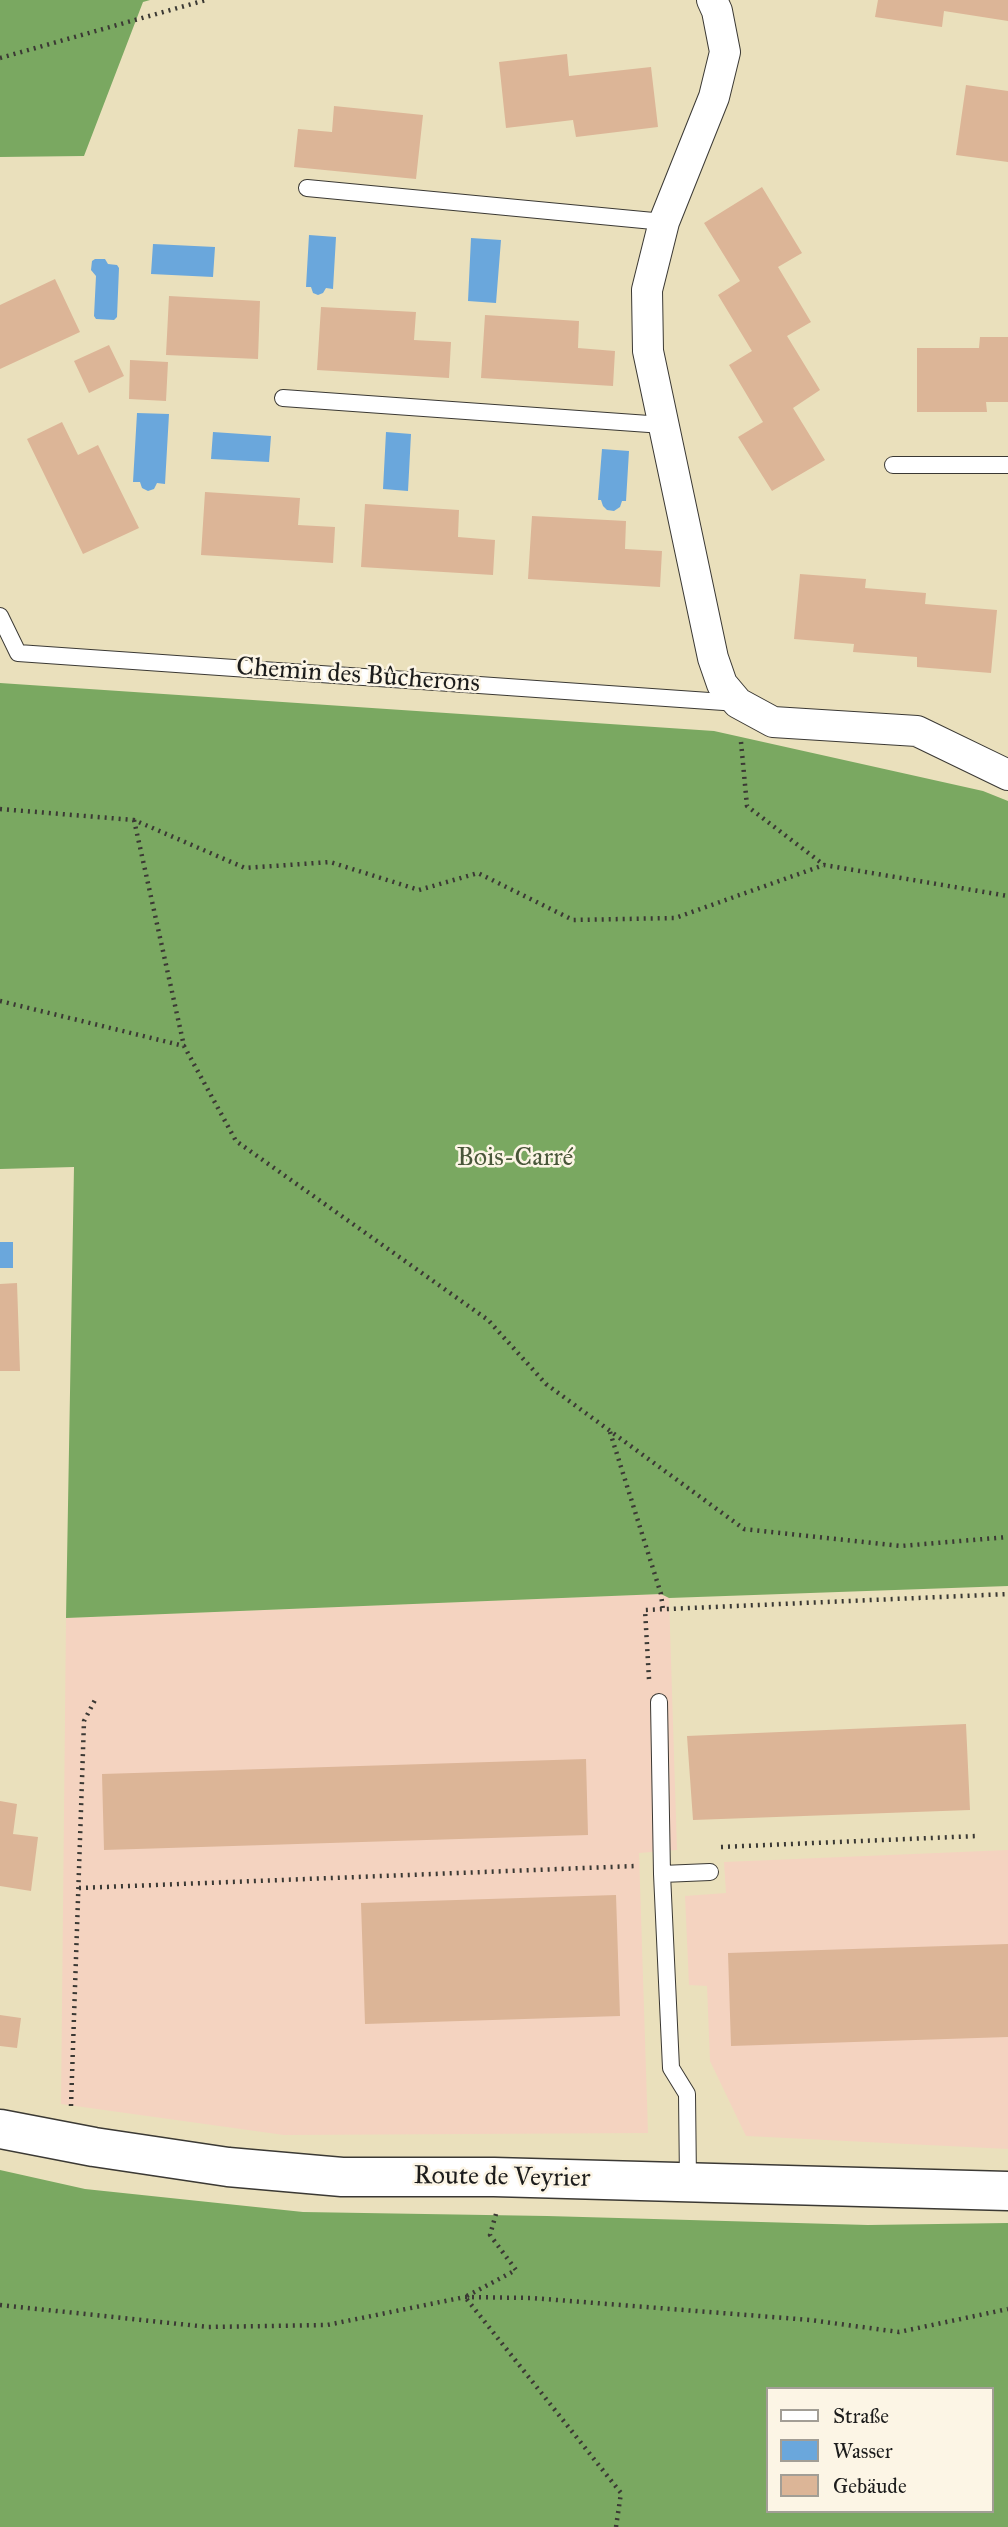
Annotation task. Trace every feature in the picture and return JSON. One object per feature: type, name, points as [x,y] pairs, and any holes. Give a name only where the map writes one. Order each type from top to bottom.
[{"type":"street","name":"Chemin des Bûcherons","points":[[712,0],[717,11],[725,52],[713,97],[664,222],[647,290],[648,351],[713,658],[722,684],[738,703],[773,722],[917,731],[1008,775]]},
{"type":"street","name":"Route de Veyrier","points":[[0,2129],[228,2167],[342,2177],[506,2177],[1008,2191]]},
{"type":"lane","points":[[307,188],[664,222]]},
{"type":"lane","points":[[283,398],[663,425]]},
{"type":"lane","points":[[893,465],[1008,465]]},
{"type":"lane","name":"Chemin des Bûcherons","points":[[0,616],[18,653],[738,703]]},
{"type":"lane","points":[[659,1702],[662,1870],[671,2068],[687,2094],[688,2181]]},
{"type":"lane","points":[[662,1870],[710,1872]]},
{"type":"path","points":[[0,58],[206,0]]},
{"type":"path","points":[[738,703],[747,806],[824,865],[1008,896]]},
{"type":"path","points":[[0,809],[134,820],[245,868],[330,862],[419,890],[478,873],[573,920],[675,918],[824,865]]},
{"type":"path","points":[[134,820],[184,1046],[236,1141],[488,1320],[546,1384],[744,1529],[901,1546],[1008,1537]]},
{"type":"path","points":[[0,1001],[184,1046]]},
{"type":"path","points":[[610,1431],[661,1594],[663,1610]]},
{"type":"path","points":[[659,1702],[650,1702],[645,1610],[1008,1594]]},
{"type":"path","points":[[64,2141],[73,2096],[84,1721],[95,1700]]},
{"type":"path","points":[[712,1847],[977,1836]]},
{"type":"path","points":[[79,1888],[662,1870]]},
{"type":"path","points":[[465,2297],[516,2270],[490,2235],[506,2177]]},
{"type":"path","points":[[465,2297],[621,2493],[616,2527]]},
{"type":"path","points":[[0,2305],[222,2327],[327,2325],[465,2297],[532,2298],[810,2320],[899,2332],[1008,2309]]},
{"type":"shaded area","points":[[661,1594],[669,1598],[677,1850],[639,1853],[648,2133],[284,2135],[61,2104],[66,1618]]},
{"type":"shaded area","points":[[1008,1850],[1008,2149],[746,2136],[710,2061],[707,1986],[689,1985],[685,1896],[726,1893],[724,1862]]},
{"type":"green space","points":[[0,0],[150,0],[143,2],[84,156],[0,157]]},
{"type":"green space","name":"Bois-Carré","points":[[0,683],[714,731],[983,791],[1008,801],[1008,1586],[669,1598],[661,1594],[66,1618],[74,1167],[0,1169]]},
{"type":"green space","points":[[0,2170],[85,2189],[303,2212],[868,2225],[1008,2223],[1008,2527],[0,2527]]},
{"type":"water","points":[[309,235],[336,237],[333,289],[326,288],[318,295],[313,293],[311,287],[306,287]]},
{"type":"water","points":[[471,238],[501,240],[496,303],[468,301]]},
{"type":"water","points":[[153,244],[215,247],[213,277],[151,274]]},
{"type":"water","points":[[105,259],[108,264],[117,265],[119,268],[117,317],[114,320],[96,319],[94,316],[96,276],[91,270],[92,261]]},
{"type":"water","points":[[137,413],[169,414],[165,484],[157,483],[154,489],[148,491],[142,488],[140,482],[133,482]]},
{"type":"water","points":[[213,432],[271,436],[269,462],[211,459]]},
{"type":"water","points":[[386,432],[411,434],[408,491],[383,489]]},
{"type":"water","points":[[602,449],[629,451],[626,501],[622,501],[620,507],[614,511],[607,510],[601,500],[598,500]]},
{"type":"water","points":[[0,1242],[13,1242],[13,1268],[0,1268]]},
{"type":"building","points":[[878,0],[1008,0],[1008,21],[944,11],[942,27],[875,17]]},
{"type":"building","points":[[567,54],[569,76],[651,67],[658,127],[576,137],[573,120],[506,128],[499,62]]},
{"type":"building","points":[[966,85],[1008,91],[1008,162],[956,155]]},
{"type":"building","points":[[334,106],[423,115],[416,179],[294,167],[298,129],[332,132]]},
{"type":"building","points":[[762,187],[802,253],[778,267],[811,322],[787,336],[820,390],[793,408],[825,460],[772,491],[738,437],[763,422],[729,365],[752,351],[718,295],[740,281],[704,223]]},
{"type":"building","points":[[55,279],[80,332],[0,369],[0,305]]},
{"type":"building","points":[[169,296],[260,301],[258,359],[166,355]]},
{"type":"building","points":[[321,307],[416,312],[414,340],[451,342],[449,378],[317,370]]},
{"type":"building","points":[[485,315],[579,321],[578,348],[615,351],[613,386],[481,378]]},
{"type":"building","points":[[980,337],[1008,337],[1008,402],[986,402],[987,412],[917,412],[917,348],[979,348]]},
{"type":"building","points":[[109,345],[124,376],[89,393],[74,361]]},
{"type":"building","points":[[130,360],[168,362],[166,401],[129,399]]},
{"type":"building","points":[[62,422],[78,455],[98,445],[139,528],[83,554],[27,439]]},
{"type":"building","points":[[205,492],[300,498],[298,525],[335,527],[333,563],[201,555]]},
{"type":"building","points":[[365,504],[459,510],[458,537],[495,540],[493,575],[361,567]]},
{"type":"building","points":[[532,516],[626,521],[625,549],[662,551],[660,587],[528,579]]},
{"type":"building","points":[[800,574],[866,579],[865,588],[926,593],[925,604],[997,610],[991,673],[917,667],[917,657],[853,652],[854,644],[794,639]]},
{"type":"building","points":[[17,1283],[20,1371],[0,1371],[0,1284]]},
{"type":"building","points":[[966,1724],[970,1810],[693,1820],[687,1736]]},
{"type":"building","points":[[586,1759],[588,1835],[104,1850],[102,1774]]},
{"type":"building","points":[[0,1801],[17,1804],[13,1834],[38,1837],[31,1891],[0,1886]]},
{"type":"building","points":[[616,1895],[620,2016],[365,2024],[361,1903]]},
{"type":"building","points":[[1008,1944],[1008,2037],[731,2046],[728,1953]]},
{"type":"building","points":[[0,2015],[21,2018],[17,2048],[0,2046]]}]
